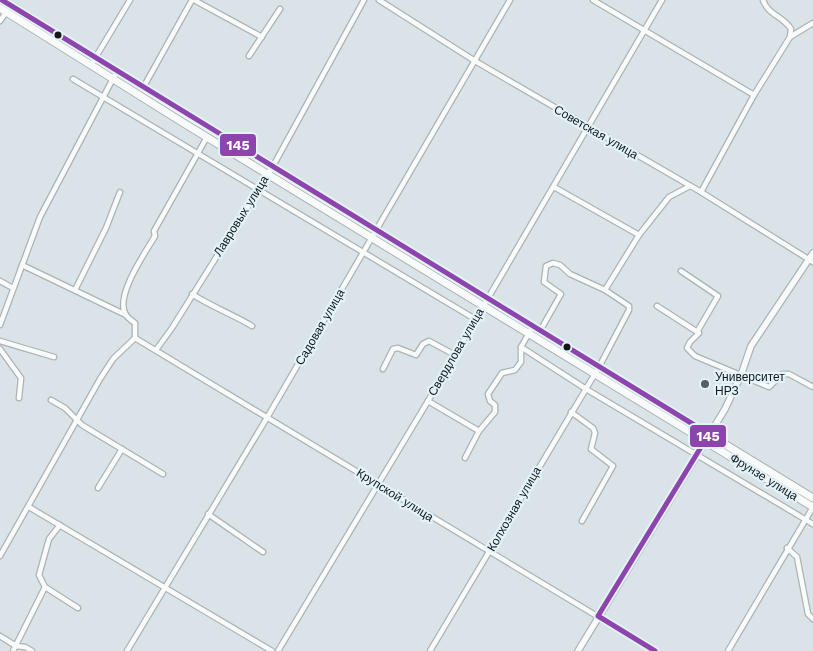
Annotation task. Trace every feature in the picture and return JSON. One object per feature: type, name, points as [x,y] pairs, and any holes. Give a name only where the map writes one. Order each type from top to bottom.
[{"type":"main road","name":"Фрунзе улица","points":[[2,0],[5,8],[93,61],[117,71],[270,171],[374,235],[707,437],[813,498]]},
{"type":"main road","name":"Фрунзе улица","points":[[93,61],[112,79],[207,137],[270,171]]},
{"type":"main road","name":"Фрунзе улица","points":[[531,330],[540,331],[597,370]]},
{"type":"main road","name":"Фрунзе улица","points":[[707,437],[813,507]]},
{"type":"street","points":[[93,61],[130,0]]},
{"type":"street","points":[[143,88],[193,0],[262,37]]},
{"type":"street","name":"Лавровых улица","points":[[156,350],[270,171],[364,0]]},
{"type":"street","name":"Советская улица","points":[[379,0],[475,61],[701,192],[811,261]]},
{"type":"street","name":"Садовая улица","points":[[127,651],[364,253],[510,0]]},
{"type":"street","points":[[593,0],[754,95]]},
{"type":"street","name":"Свердлова улица","points":[[278,651],[378,486],[589,128],[662,0]]},
{"type":"street","points":[[701,192],[754,95],[790,37],[791,29],[786,22],[772,14],[762,0]]},
{"type":"street","points":[[0,21],[5,8]]},
{"type":"street","points":[[249,56],[280,9]]},
{"type":"street","points":[[790,37],[813,23]]},
{"type":"street","points":[[0,325],[40,217],[102,96],[117,71]]},
{"type":"street","points":[[73,79],[476,319]]},
{"type":"street","points":[[126,315],[124,298],[130,281],[207,137]]},
{"type":"street","points":[[554,186],[639,235]]},
{"type":"street","points":[[540,331],[561,294],[544,282],[546,266],[553,263],[560,265],[570,274],[605,290],[639,235],[670,197],[690,186]]},
{"type":"street","points":[[74,290],[106,228],[120,192]]},
{"type":"street","points":[[578,651],[725,409],[741,375],[751,346],[811,261],[813,253]]},
{"type":"street","points":[[0,556],[77,418],[113,358],[136,338],[135,324],[126,315],[22,265]]},
{"type":"street","points":[[681,271],[718,296],[697,332],[699,333],[687,348],[690,352],[769,387],[782,374],[789,374],[813,387]]},
{"type":"street","points":[[0,282],[13,288]]},
{"type":"street","name":"Колхозная улица","points":[[430,651],[586,389],[629,310],[629,306],[605,290]]},
{"type":"street","points":[[192,294],[214,308],[225,311],[252,326]]},
{"type":"street","points":[[657,306],[697,332]]},
{"type":"street","points":[[464,458],[496,408],[488,394],[502,373],[516,370],[521,362],[520,347],[531,330]]},
{"type":"street","name":"Крупской улица","points":[[136,338],[268,416],[378,486],[656,651]]},
{"type":"street","points":[[0,341],[54,357]]},
{"type":"street","points":[[384,369],[394,349],[398,348],[416,354],[423,344],[429,341],[455,355]]},
{"type":"street","points":[[520,347],[586,389],[813,524]]},
{"type":"street","points":[[0,349],[19,374],[22,382],[19,398]]},
{"type":"street","points":[[51,400],[77,418],[82,424],[162,474]]},
{"type":"street","points":[[428,401],[479,432]]},
{"type":"street","points":[[571,412],[593,428],[595,433],[591,449],[613,466],[582,521]]},
{"type":"street","points":[[98,488],[122,449]]},
{"type":"street","points":[[29,506],[272,651]]},
{"type":"street","points":[[728,651],[787,548],[813,507]]},
{"type":"street","points":[[208,514],[263,552]]},
{"type":"street","points":[[60,525],[49,539],[40,575],[44,587],[78,608]]},
{"type":"street","points":[[787,548],[797,557],[808,614],[813,619]]},
{"type":"street","points":[[14,648],[44,587]]},
{"type":"street","points":[[0,636],[14,648]]},
{"type":"street","points":[[14,648],[25,646],[32,651]]},
{"type":"transit line","name":"145","points":[[2,0],[709,434],[598,616],[655,651]]},
{"type":"place","name":"Университет НРЗ","points":[[705,384]]}]
